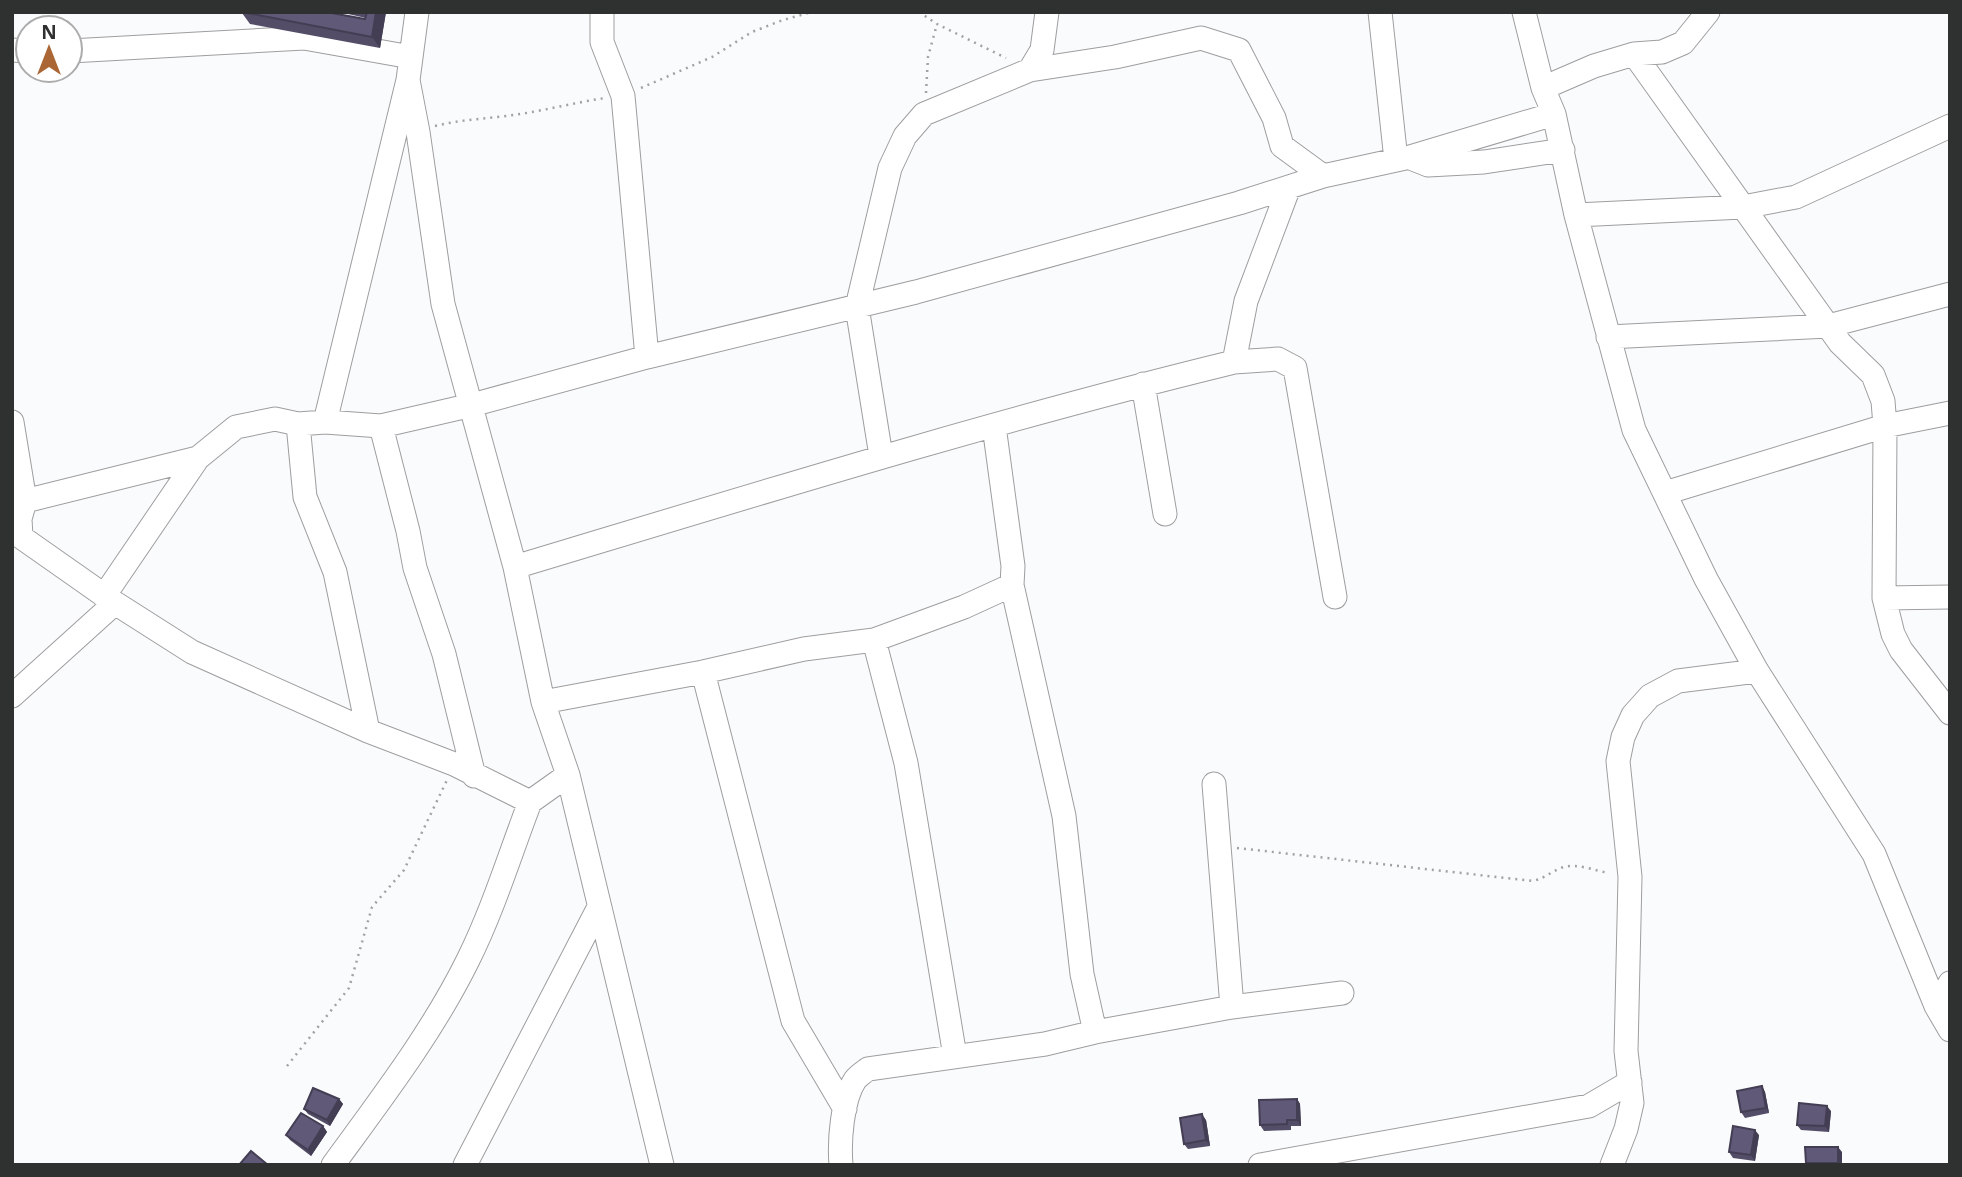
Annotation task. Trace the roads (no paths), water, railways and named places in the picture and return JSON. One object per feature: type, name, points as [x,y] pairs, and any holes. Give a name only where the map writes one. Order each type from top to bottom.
[{"type":"street","points":[[325,422],[409,69],[417,12]]},
{"type":"street","points":[[602,12],[602,42],[623,96],[647,357]]},
{"type":"street","points":[[1030,70],[1042,50],[1047,12]]},
{"type":"street","points":[[1380,12],[1403,158]]},
{"type":"street","points":[[1524,12],[1543,88],[1554,114],[1576,215],[1634,430],[1706,579],[1757,671],[1874,854],[1936,1006],[1950,1030]]},
{"type":"street","points":[[1543,88],[1594,66],[1634,54],[1661,52],[1683,43],[1709,12]]},
{"type":"street","points":[[84,50],[304,38],[409,69]]},
{"type":"street","points":[[881,456],[857,307],[890,168],[905,136],[924,114],[1030,70],[1115,57],[1201,38],[1239,50],[1274,118],[1282,146],[1323,176]]},
{"type":"street","points":[[1634,54],[1840,343],[1873,374],[1883,401],[1885,426],[1884,598],[1893,634],[1901,650],[1950,713]]},
{"type":"street","points":[[409,69],[443,304],[516,567],[543,702],[568,775],[662,1165]]},
{"type":"street","points":[[12,696],[110,599],[198,458],[236,428],[275,419],[298,424],[325,422],[381,426],[472,405],[647,357],[857,307],[1239,203],[1323,176],[1403,158],[1554,114]]},
{"type":"street","points":[[1576,215],[1743,207],[1796,197],[1950,125]]},
{"type":"street","points":[[1403,158],[1428,166],[1485,162],[1563,150]]},
{"type":"street","points":[[1234,362],[1247,301],[1289,187]]},
{"type":"street","points":[[1608,337],[1828,326],[1950,293]]},
{"type":"street","points":[[516,567],[881,456],[1143,384],[1234,362],[1278,359],[1294,368],[1335,597]]},
{"type":"street","points":[[1143,384],[1165,514]]},
{"type":"street","points":[[1665,494],[1885,426],[1950,413]]},
{"type":"street","points":[[12,422],[25,501],[17,535],[192,652],[368,731],[464,770],[530,802]]},
{"type":"street","points":[[298,424],[305,497],[335,572],[368,731]]},
{"type":"street","points":[[381,426],[415,568],[444,654],[464,770]]},
{"type":"street","points":[[994,426],[1013,566],[1012,585],[1064,816],[1083,974],[1095,1032]]},
{"type":"street","points":[[25,501],[198,458]]},
{"type":"street","points":[[543,702],[703,672],[804,649],[874,640],[964,607],[1012,585]]},
{"type":"street","points":[[1884,598],[1950,597]]},
{"type":"street","points":[[874,640],[906,763],[955,1056]]},
{"type":"street","points":[[1612,1165],[1626,1129],[1632,1103],[1626,1051],[1630,877],[1618,761],[1623,737],[1633,715],[1650,696],[1678,681],[1757,671]]},
{"type":"street","points":[[703,672],[793,1021],[845,1109]]},
{"type":"street","points":[[333,1165],[389,1088],[468,960],[530,802],[568,775]]},
{"type":"street","points":[[1214,784],[1232,1007]]},
{"type":"street","points":[[465,1165],[599,907]]},
{"type":"street","points":[[1936,1006],[1950,984]]},
{"type":"street","points":[[841,1165],[840,1148],[845,1109],[855,1079],[868,1069],[1045,1044],[1232,1007],[1342,993]]},
{"type":"street","points":[[1260,1165],[1589,1106],[1630,1082]]},
{"type":"street","points":[[1589,1106],[1626,1129]]}]
